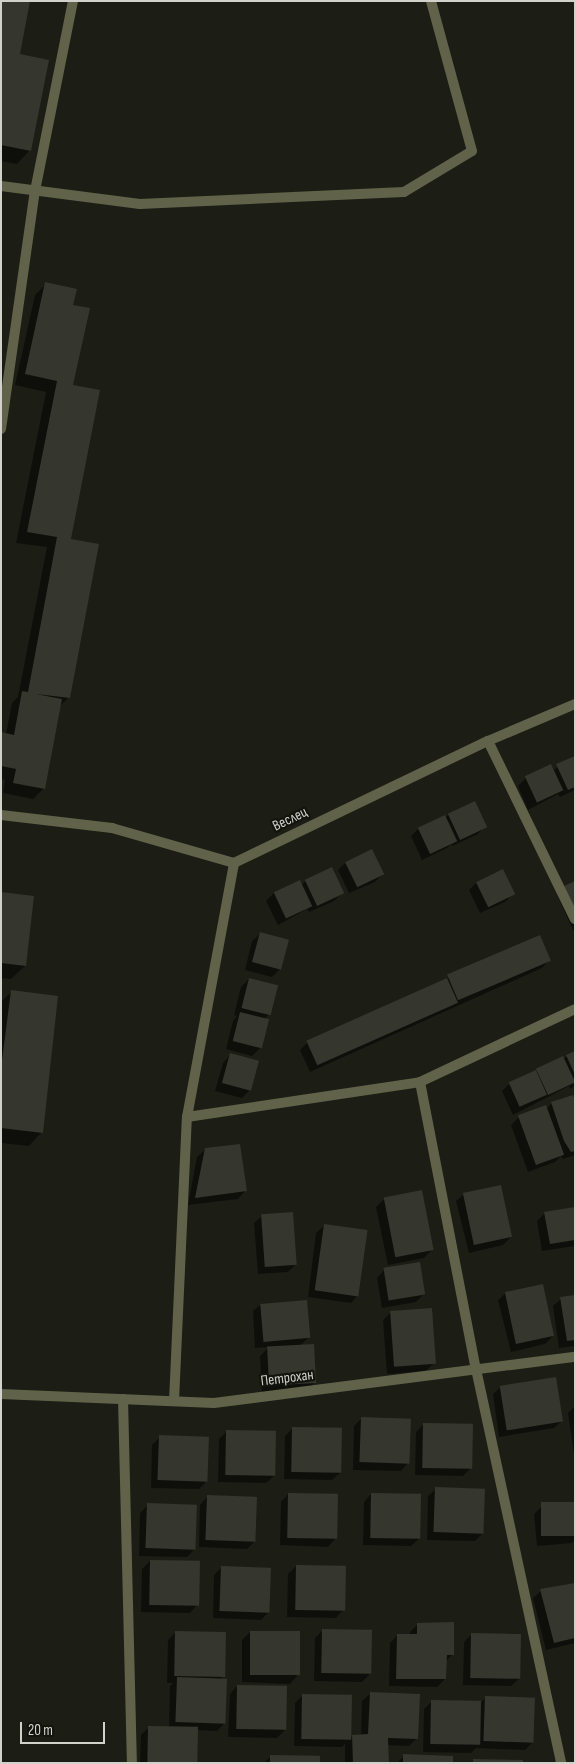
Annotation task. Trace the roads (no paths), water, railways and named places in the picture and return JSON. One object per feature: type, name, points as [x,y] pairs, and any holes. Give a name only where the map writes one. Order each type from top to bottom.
[{"type":"street","points":[[1,429],[35,191],[73,1]]},
{"type":"street","points":[[1,186],[140,204],[404,192],[472,151],[431,1]]},
{"type":"street","name":"Веслец","points":[[234,863],[488,741],[575,704]]},
{"type":"street","points":[[488,741],[575,919]]},
{"type":"street","points":[[1,815],[112,828],[234,863],[187,1117],[174,1401]]},
{"type":"street","points":[[187,1117],[420,1082],[575,1009]]},
{"type":"street","points":[[420,1082],[476,1369],[561,1763]]},
{"type":"street","name":"Петрохан","points":[[1,1394],[214,1403],[575,1357]]},
{"type":"street","points":[[123,1399],[132,1763]]}]
